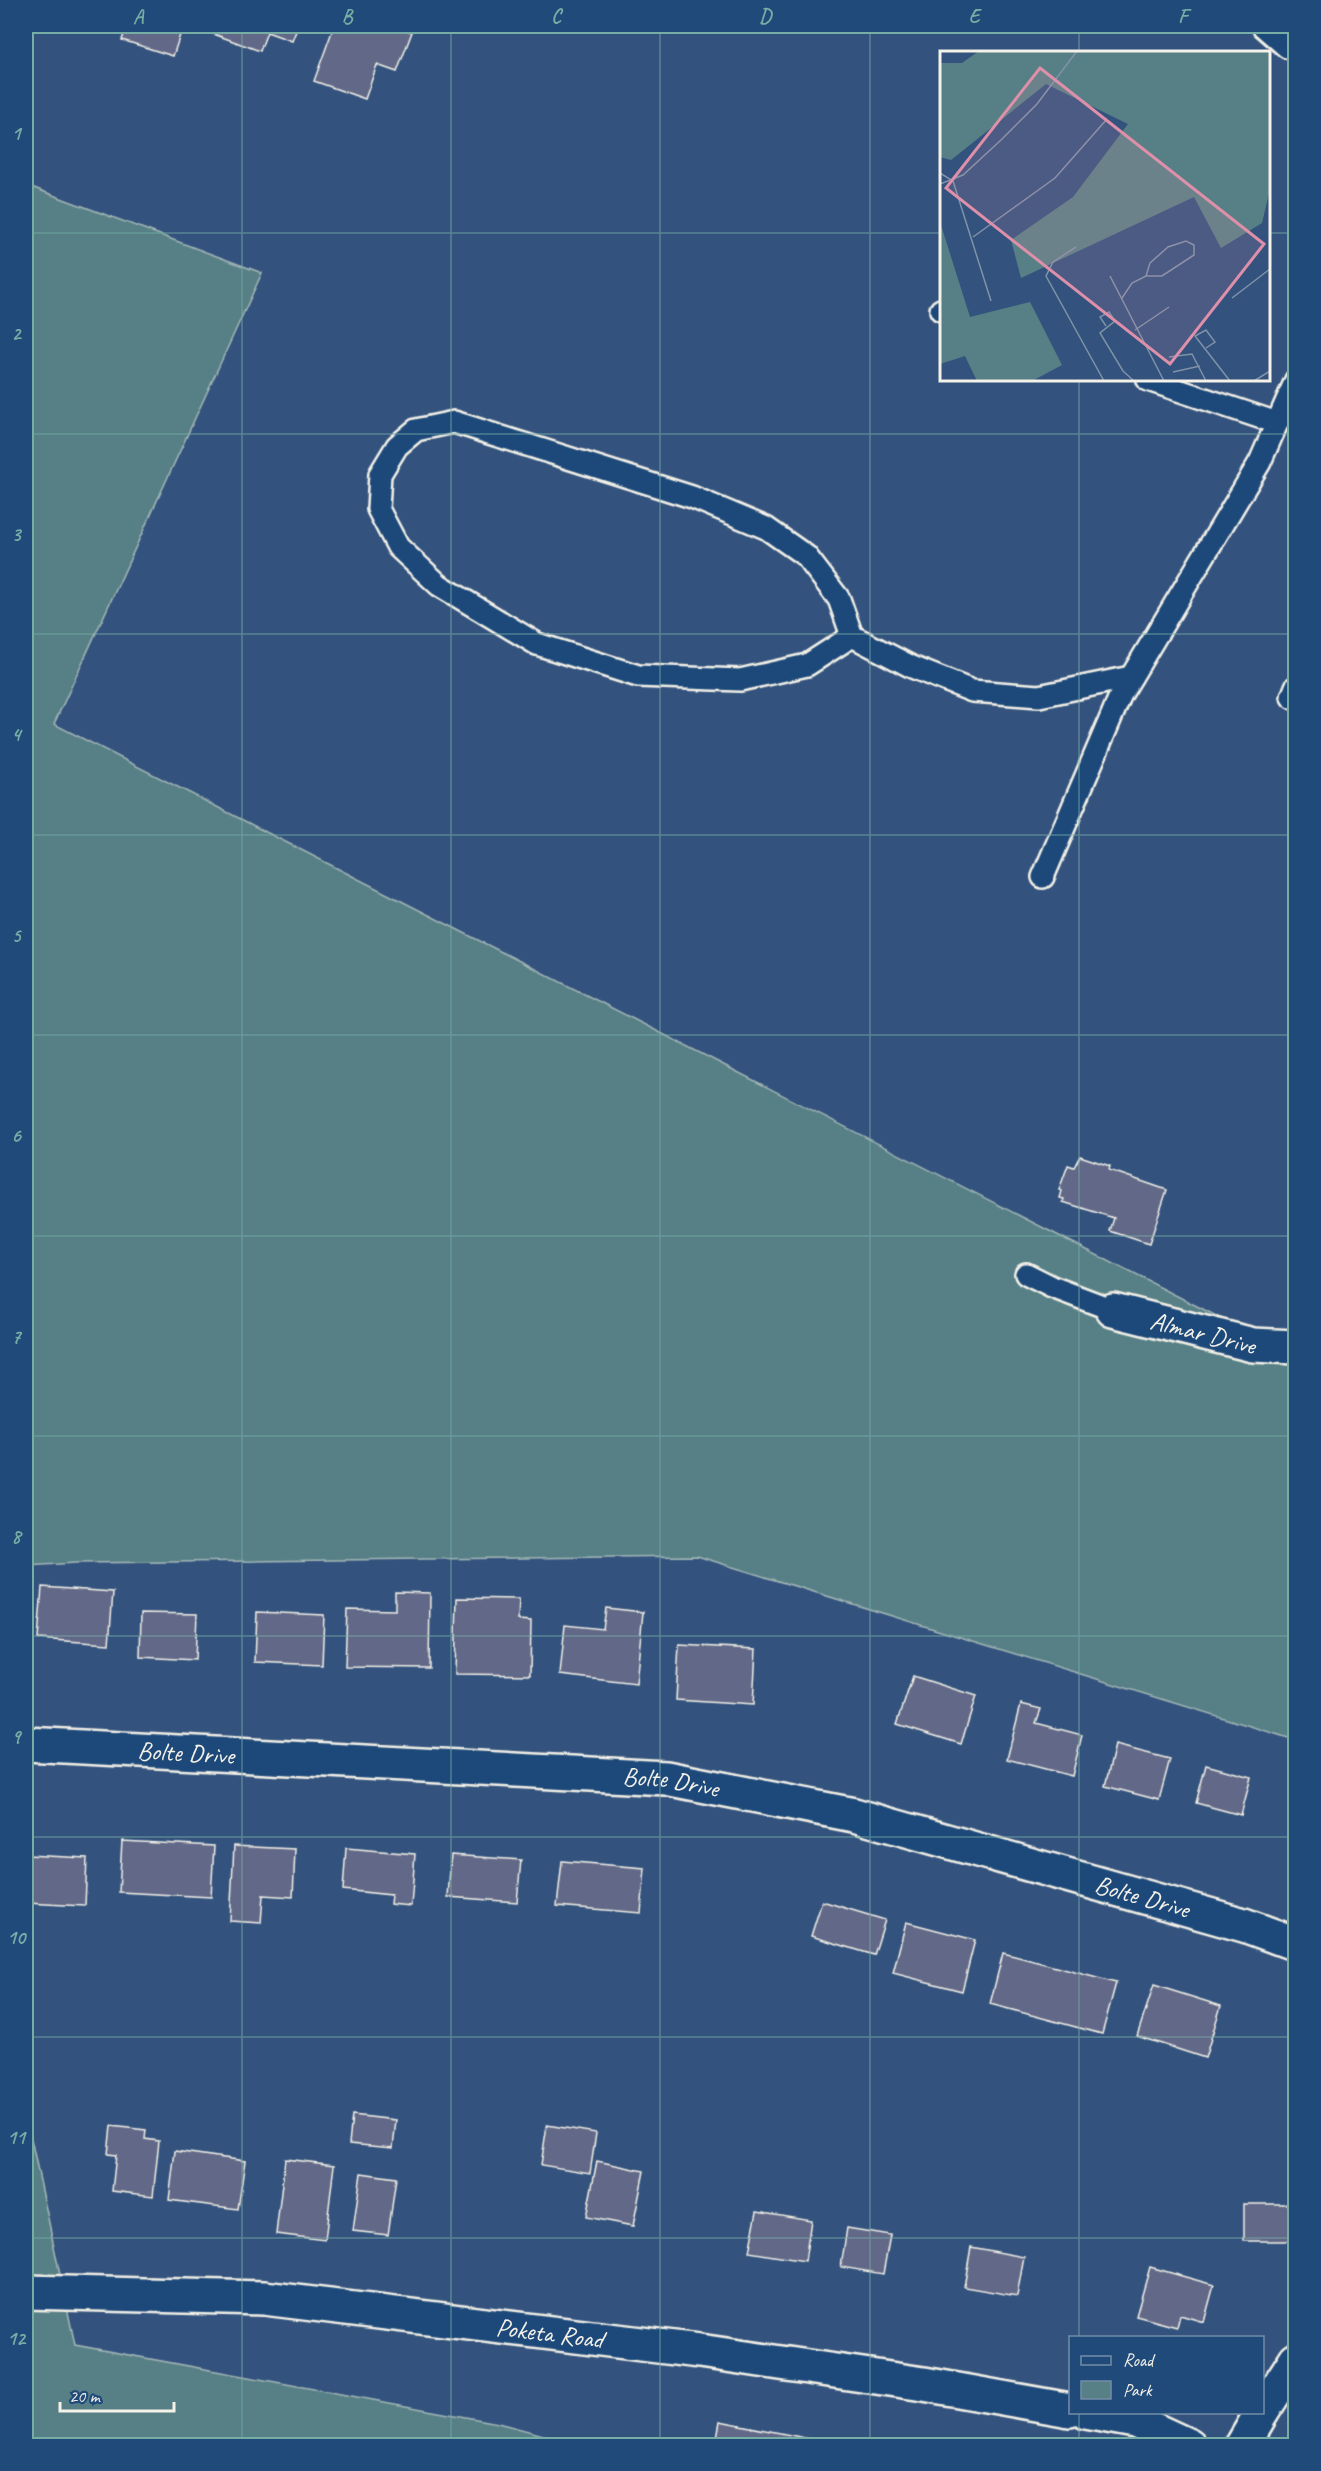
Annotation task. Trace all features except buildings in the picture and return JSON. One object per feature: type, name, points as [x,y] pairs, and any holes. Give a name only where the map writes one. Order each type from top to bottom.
[{"type":"street","name":"Almar Drive","points":[[1113,1310],[1253,1345],[1296,1347]]},
{"type":"street","name":"Bolte Drive","points":[[26,1744],[666,1778],[854,1815],[1244,1925],[1296,1944]]},
{"type":"street","name":"Poketa Road","points":[[26,2292],[264,2298],[699,2351],[924,2384],[1069,2410]]},
{"type":"street","points":[[1264,2409],[1296,2359]]},
{"type":"street","points":[[1097,2414],[1135,2421],[1189,2445]]},
{"type":"street","points":[[1242,2445],[1261,2414]]},
{"type":"lane","points":[[1263,26],[1287,47]]},
{"type":"lane","points":[[1043,877],[1121,694],[1260,462],[1296,380]]},
{"type":"lane","points":[[1151,381],[1277,423]]},
{"type":"lane","points":[[852,636],[807,665],[740,680],[638,676],[537,644],[439,585],[398,547],[378,510],[380,474],[397,446],[416,430],[454,422],[692,497],[766,528],[806,556],[839,599],[852,636],[912,667],[972,691],[1039,696],[1131,677]]},
{"type":"lane","points":[[1296,687],[1292,697],[1296,699]]},
{"type":"lane","points":[[1026,1274],[1052,1287],[1113,1310]]},
{"type":"green space","points":[[26,185],[262,273],[54,724],[1295,1356],[1295,1740],[697,1556],[76,1563],[26,1566]]},
{"type":"green space","points":[[26,2115],[75,2345],[498,2423],[581,2445],[26,2445]]}]
